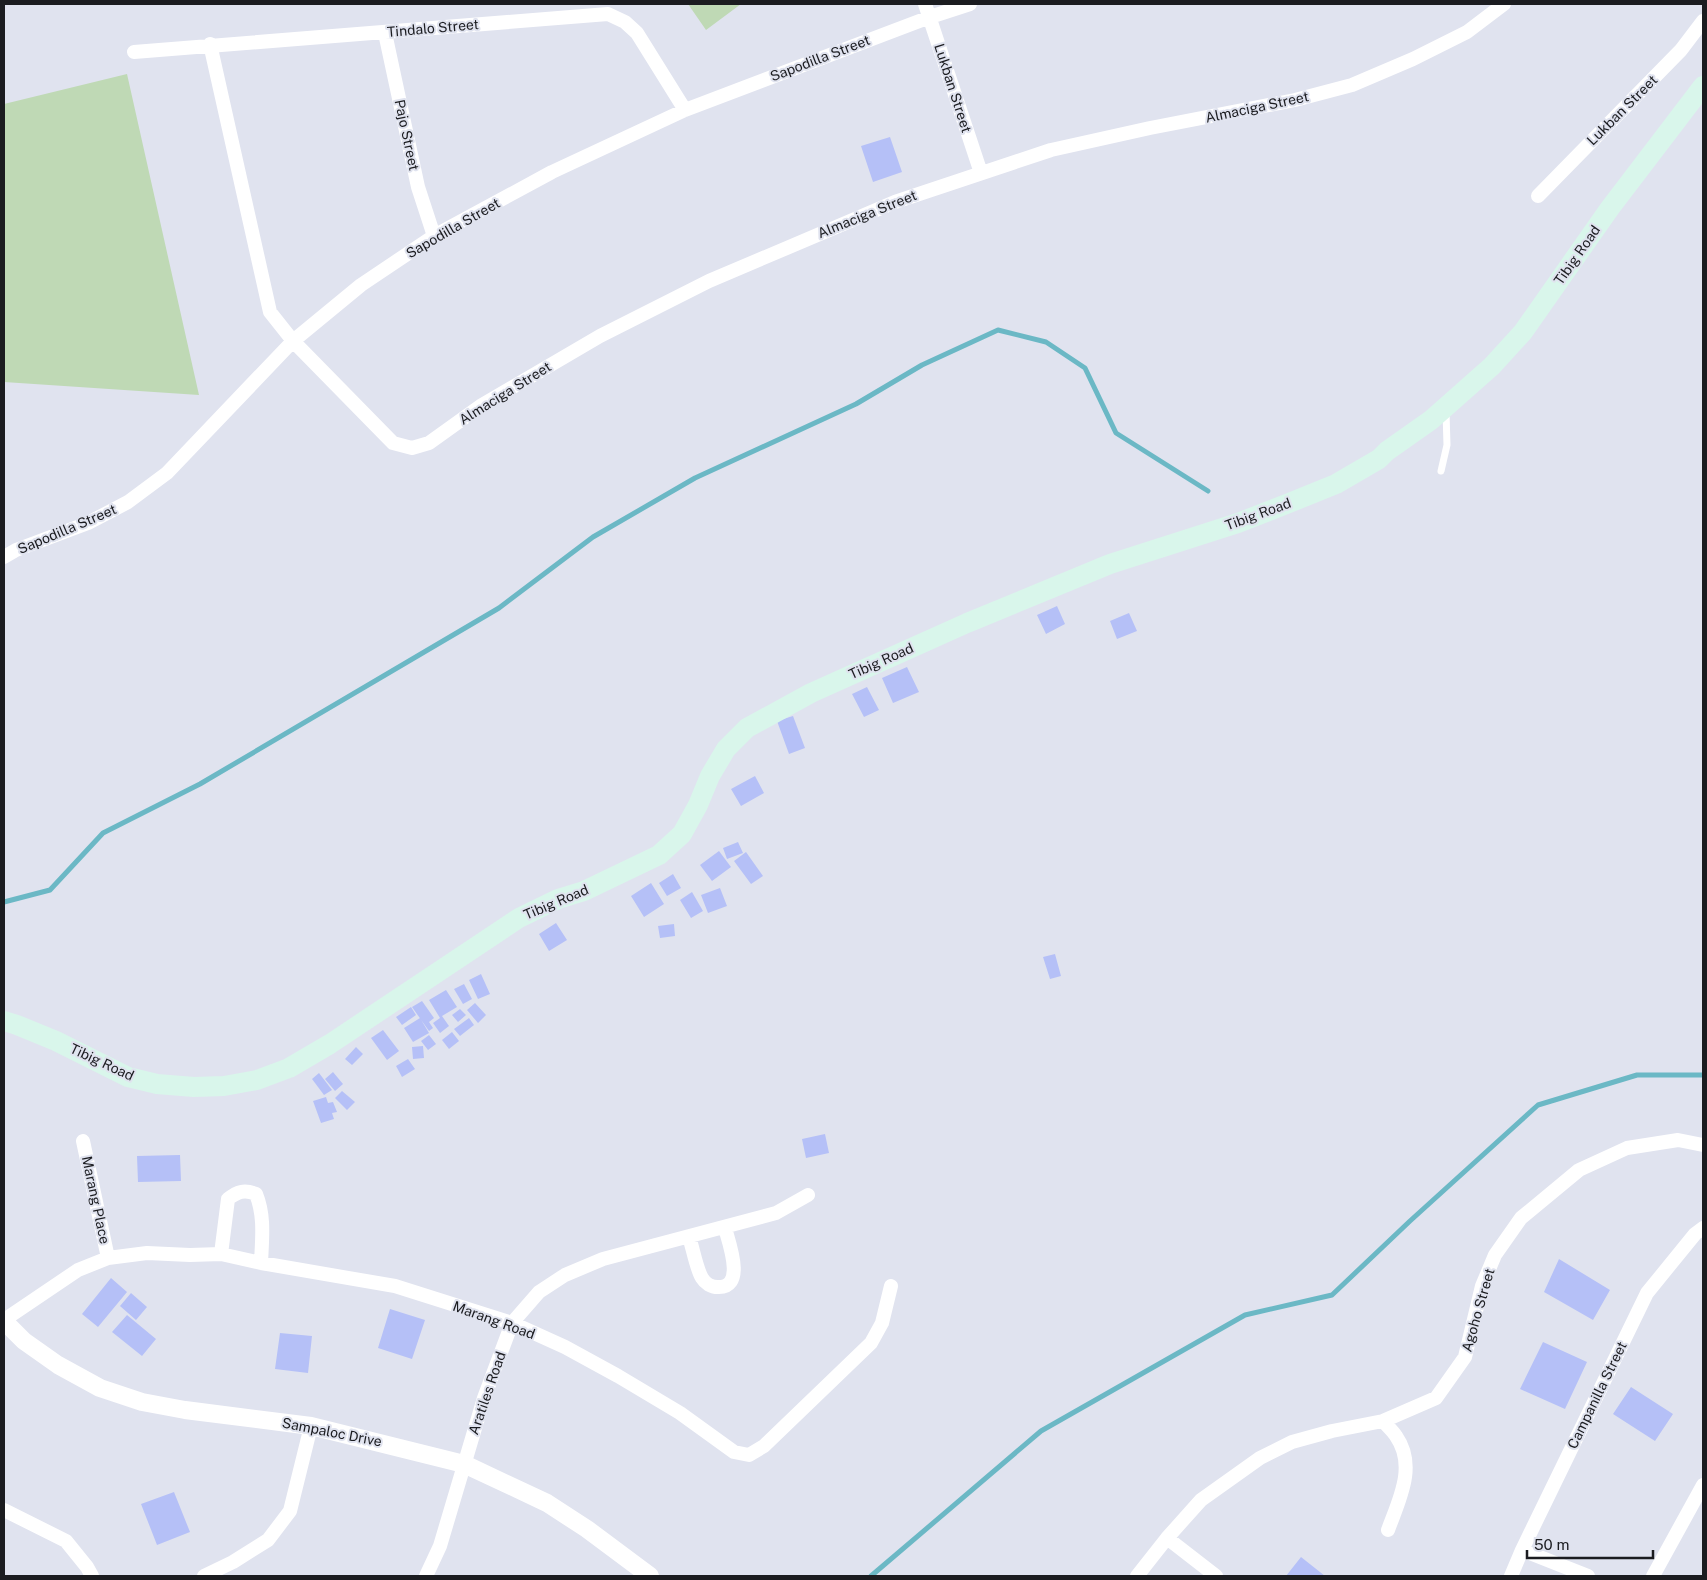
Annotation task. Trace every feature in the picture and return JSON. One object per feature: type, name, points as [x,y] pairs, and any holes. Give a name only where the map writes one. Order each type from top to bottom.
[{"type":"main road","name":"Tibig Road","points":[[4,1021],[56,1041],[128,1076],[157,1084],[194,1087],[224,1086],[257,1080],[289,1068],[330,1044],[520,918],[558,899],[584,891],[660,855],[682,834],[698,805],[710,776],[726,749],[747,728],[811,693],[863,669],[1101,568],[1238,523],[1336,484],[1379,459],[1446,407],[1492,366],[1523,332],[1610,208],[1703,86]]},
{"type":"street","name":"Lukban Street","points":[[925,4],[981,173]]},
{"type":"street","name":"Sapodilla Street","points":[[4,557],[16,550],[96,518],[128,502],[167,473],[293,341],[361,285],[434,236],[552,172],[685,110],[930,17],[970,4]]},
{"type":"street","name":"Almaciga Street","points":[[210,44],[270,312],[293,341],[393,443],[412,448],[429,443],[482,405],[600,336],[709,281],[895,202],[1051,150],[1140,130],[1295,100],[1352,85],[1413,59],[1467,32],[1504,4]]},
{"type":"street","name":"Tindalo Street","points":[[134,52],[210,44],[608,14],[625,22],[637,33],[685,110]]},
{"type":"street","name":"Lukban Street","points":[[1538,196],[1681,50],[1703,21]]},
{"type":"street","name":"Pajo Street","points":[[385,32],[418,187],[434,236]]},
{"type":"street","name":"Agoho Street","points":[[1137,1576],[1167,1538],[1201,1500],[1260,1458],[1292,1442],[1332,1431],[1383,1421],[1436,1398],[1465,1357],[1482,1286],[1495,1255],[1521,1218],[1578,1170],[1627,1148],[1678,1140],[1703,1145]]},
{"type":"street","name":"Marang Place","points":[[83,1141],[108,1258]]},
{"type":"street","points":[[221,1254],[228,1199],[237,1193],[248,1191],[256,1194],[260,1203],[262,1221],[261,1263]]},
{"type":"street","name":"Aratiles Road","points":[[426,1576],[440,1546],[484,1398],[512,1323],[539,1292],[565,1275],[603,1259],[776,1213],[808,1195]]},
{"type":"street","points":[[689,1237],[701,1277],[708,1285],[718,1288],[726,1285],[733,1279],[735,1268],[725,1228]]},
{"type":"street","name":"Campanilla Street","points":[[1512,1576],[1522,1550],[1647,1293],[1695,1234],[1703,1228]]},
{"type":"street","name":"Marang Road","points":[[4,1320],[78,1270],[108,1258],[147,1253],[221,1254],[261,1263],[395,1286],[512,1323],[564,1347],[618,1376],[680,1413],[734,1452],[748,1455],[764,1446],[871,1343],[882,1323],[891,1286]]},
{"type":"street","name":"Sampaloc Drive","points":[[4,1320],[24,1340],[58,1365],[100,1388],[142,1402],[185,1410],[311,1426],[464,1464],[547,1503],[650,1576]]},
{"type":"street","points":[[1383,1421],[1397,1436],[1406,1456],[1405,1485],[1388,1530]]},
{"type":"street","points":[[204,1576],[233,1562],[268,1540],[290,1511],[311,1426]]},
{"type":"street","points":[[1653,1576],[1703,1485]]},
{"type":"street","points":[[4,1510],[66,1540],[92,1576]]},
{"type":"street","points":[[1167,1538],[1216,1576]]},
{"type":"street","points":[[1522,1550],[1588,1576]]},
{"type":"lane","points":[[1441,471],[1447,445],[1446,407]]},
{"type":"green space","points":[[688,4],[741,4],[706,30]]},
{"type":"green space","points":[[127,74],[199,395],[4,382],[4,104]]},
{"type":"building","points":[[890,137],[902,172],[873,182],[861,146]]},
{"type":"building","points":[[1057,606],[1065,624],[1046,634],[1037,615]]},
{"type":"building","points":[[1129,613],[1137,631],[1117,639],[1110,621]]},
{"type":"building","points":[[907,667],[919,692],[893,703],[882,678]]},
{"type":"building","points":[[867,687],[879,710],[864,717],[852,694]]},
{"type":"building","points":[[793,716],[805,748],[789,754],[777,721]]},
{"type":"building","points":[[755,776],[764,793],[741,806],[731,789]]},
{"type":"building","points":[[738,842],[743,853],[727,859],[723,848]]},
{"type":"building","points":[[719,851],[731,867],[712,881],[700,865]]},
{"type":"building","points":[[746,852],[763,876],[751,884],[734,861]]},
{"type":"building","points":[[673,874],[681,888],[667,896],[659,883]]},
{"type":"building","points":[[651,883],[664,904],[644,917],[631,896]]},
{"type":"building","points":[[720,888],[727,906],[708,913],[701,895]]},
{"type":"building","points":[[692,892],[703,911],[691,918],[680,900]]},
{"type":"building","points":[[556,923],[567,940],[549,951],[539,934]]},
{"type":"building","points":[[674,924],[675,936],[660,938],[658,926]]},
{"type":"building","points":[[1055,954],[1061,976],[1050,979],[1043,957]]},
{"type":"building","points":[[481,974],[490,994],[478,999],[469,980]]},
{"type":"building","points":[[464,984],[472,999],[463,1004],[454,989]]},
{"type":"building","points":[[446,990],[457,1007],[442,1016],[449,1026],[440,1033],[433,1023],[440,1018],[429,1000]]},
{"type":"building","points":[[422,1001],[434,1018],[429,1022],[433,1028],[429,1031],[412,1007]]},
{"type":"building","points":[[475,1003],[486,1015],[478,1023],[467,1010]]},
{"type":"building","points":[[411,1007],[416,1015],[402,1025],[396,1017]]},
{"type":"building","points":[[460,1009],[466,1015],[458,1022],[452,1015]]},
{"type":"building","points":[[420,1018],[429,1033],[413,1042],[404,1028]]},
{"type":"building","points":[[469,1018],[474,1025],[460,1036],[454,1029]]},
{"type":"building","points":[[383,1030],[399,1051],[387,1060],[371,1038]]},
{"type":"building","points":[[452,1032],[459,1041],[449,1049],[442,1040]]},
{"type":"building","points":[[429,1035],[436,1044],[428,1050],[421,1041]]},
{"type":"building","points":[[423,1046],[424,1058],[413,1059],[412,1047]]},
{"type":"building","points":[[356,1047],[363,1054],[352,1065],[345,1059]]},
{"type":"building","points":[[408,1059],[415,1069],[402,1077],[396,1066]]},
{"type":"building","points":[[333,1072],[343,1084],[335,1091],[325,1079]]},
{"type":"building","points":[[319,1073],[332,1090],[324,1095],[312,1079]]},
{"type":"building","points":[[342,1091],[355,1102],[347,1110],[335,1098]]},
{"type":"building","points":[[326,1097],[328,1103],[333,1102],[337,1112],[332,1113],[334,1119],[321,1123],[313,1101]]},
{"type":"building","points":[[825,1134],[829,1153],[806,1158],[802,1139]]},
{"type":"building","points":[[180,1155],[181,1181],[138,1182],[137,1156]]},
{"type":"building","points":[[1559,1259],[1610,1290],[1593,1320],[1544,1292]]},
{"type":"building","points":[[111,1278],[127,1292],[98,1327],[82,1314]]},
{"type":"building","points":[[131,1293],[147,1307],[136,1320],[120,1306]]},
{"type":"building","points":[[390,1309],[425,1320],[412,1359],[378,1348]]},
{"type":"building","points":[[127,1315],[156,1339],[142,1356],[112,1332]]},
{"type":"building","points":[[280,1333],[312,1336],[308,1373],[275,1369]]},
{"type":"building","points":[[1543,1342],[1587,1362],[1565,1409],[1520,1389]]},
{"type":"building","points":[[1631,1387],[1673,1414],[1655,1441],[1613,1414]]},
{"type":"building","points":[[174,1492],[190,1532],[157,1545],[141,1504]]},
{"type":"building","points":[[1301,1557],[1325,1576],[1286,1576]]},
{"type":"waterway","points":[[4,902],[50,890],[103,833],[200,784],[499,608],[593,537],[695,478],[856,404],[922,365],[998,330],[1046,342],[1085,368],[1116,433],[1208,491]]},
{"type":"waterway","points":[[871,1576],[1041,1431],[1245,1315],[1332,1295],[1410,1221],[1538,1105],[1637,1075],[1703,1075]]}]
